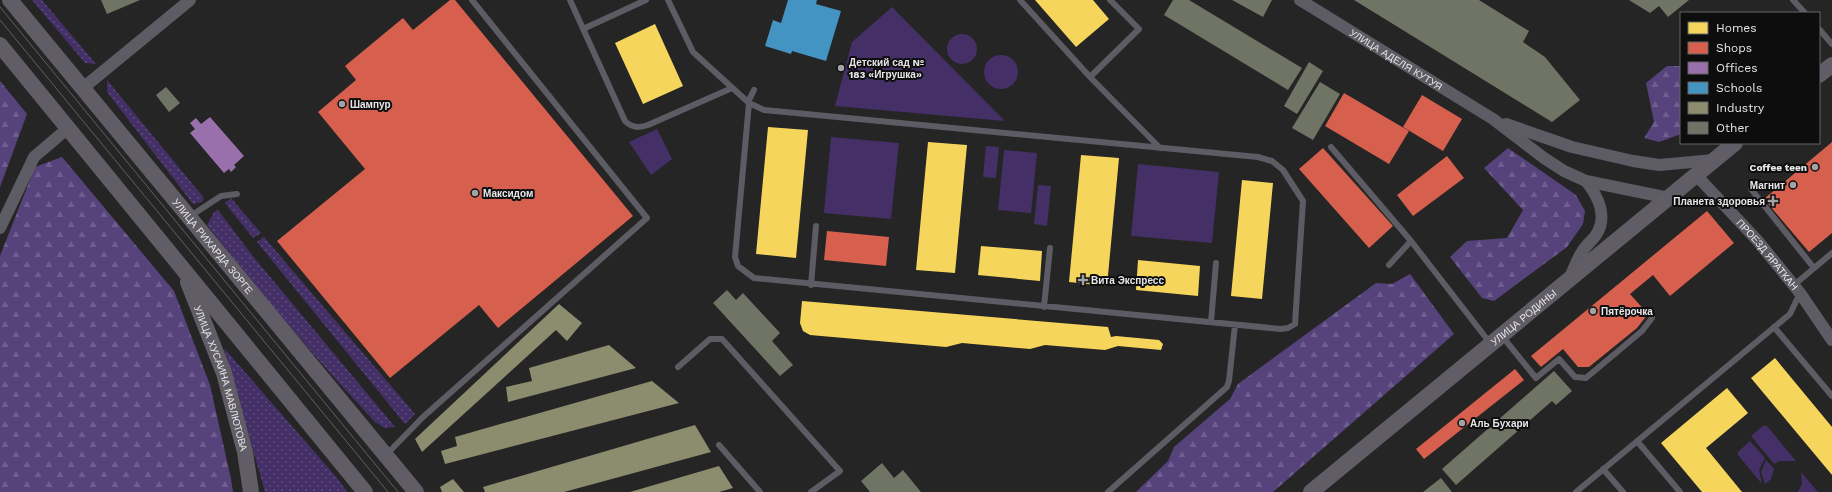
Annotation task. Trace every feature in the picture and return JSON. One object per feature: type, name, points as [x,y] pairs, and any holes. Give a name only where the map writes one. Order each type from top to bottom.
[{"type":"main road","name":"УЛИЦА РИХАРДА ЗОРГЕ","points":[[10,0],[386,455],[414,491]]},
{"type":"main road","points":[[0,45],[67,129],[365,492]]},
{"type":"main road","points":[[1820,74],[1832,65]]},
{"type":"main road","name":"УЛИЦА РОДИНЫ","points":[[1310,492],[1734,144]]},
{"type":"main road","name":"УЛИЦА ХУСАИНА МАВЛЮТОВА","points":[[182,268],[224,373],[245,452],[251,492]]},
{"type":"street","points":[[83,88],[190,0]]},
{"type":"street","name":"УЛИЦА АДЕЛЯ КУТУЯ","points":[[1300,0],[1493,119]]},
{"type":"street","points":[[1493,119],[1572,147],[1633,161],[1659,165],[1714,160]]},
{"type":"street","points":[[1493,119],[1544,158],[1586,181],[1669,198]]},
{"type":"street","points":[[0,228],[34,157],[67,129]]},
{"type":"street","name":"ПРОЕЗД ЯРАТКАН","points":[[1696,175],[1757,240],[1797,289],[1832,339]]},
{"type":"street","points":[[1569,278],[1582,251],[1596,234],[1601,222],[1602,212],[1600,203],[1586,181]]},
{"type":"lane","points":[[386,455],[424,417],[647,218],[472,0]]},
{"type":"lane","points":[[570,0],[625,121],[631,126],[640,127],[648,125],[732,88]]},
{"type":"lane","points":[[583,29],[646,0]]},
{"type":"lane","points":[[668,0],[691,50],[748,103],[759,109],[1266,159],[1277,164],[1283,170],[1303,200],[1294,324],[1288,328],[1281,329],[811,285],[757,279],[748,276],[738,266],[735,260],[748,103],[754,90]]},
{"type":"lane","points":[[1020,0],[1090,77],[1160,148]]},
{"type":"lane","points":[[1090,77],[1139,29],[1110,0]]},
{"type":"lane","points":[[1793,0],[1804,12]]},
{"type":"lane","points":[[1820,30],[1832,44]]},
{"type":"lane","points":[[1331,147],[1496,339],[1536,378],[1559,359],[1575,377],[1586,378],[1642,331],[1652,318]]},
{"type":"lane","points":[[1751,189],[1814,268]]},
{"type":"lane","points":[[189,217],[221,196],[237,194]]},
{"type":"lane","points":[[811,285],[816,226]]},
{"type":"lane","points":[[1389,265],[1411,241]]},
{"type":"lane","points":[[1044,307],[1050,248]]},
{"type":"lane","points":[[1576,492],[1790,314],[1797,289],[1814,268],[1832,253]]},
{"type":"lane","points":[[1211,322],[1216,263]]},
{"type":"lane","points":[[1108,492],[1227,387],[1229,382],[1234,324]]},
{"type":"lane","points":[[1774,327],[1832,396]]},
{"type":"lane","points":[[678,367],[710,339],[722,339],[840,471],[811,492]]},
{"type":"lane","points":[[1637,441],[1680,492]]},
{"type":"lane","points":[[719,445],[760,492]]},
{"type":"lane","points":[[1603,469],[1623,492]]},
{"type":"shaded area","points":[[32,0],[42,0],[96,64],[85,63]]},
{"type":"shaded area","points":[[892,7],[1005,121],[835,106],[852,42]]},
{"type":"shaded area","points":[[962,34],[973,38],[977,49],[973,60],[962,64],[951,60],[947,49],[951,38]]},
{"type":"shaded area","points":[[1001,55],[1013,60],[1018,72],[1013,84],[1001,89],[989,84],[984,72],[989,60]]},
{"type":"shaded area","points":[[107,80],[204,198],[202,202],[193,204],[107,92]]},
{"type":"shaded area","points":[[657,129],[672,159],[651,175],[629,142]]},
{"type":"shaded area","points":[[831,137],[899,143],[891,219],[824,213]]},
{"type":"shaded area","points":[[986,146],[999,147],[996,178],[983,177]]},
{"type":"shaded area","points":[[1004,150],[1037,153],[1031,213],[998,210]]},
{"type":"shaded area","points":[[1138,164],[1219,172],[1212,243],[1131,236]]},
{"type":"shaded area","points":[[1038,185],[1051,186],[1047,226],[1034,224]]},
{"type":"shaded area","points":[[231,198],[261,233],[253,238],[225,203]]},
{"type":"shaded area","points":[[218,210],[252,255],[395,427],[385,428],[375,422],[310,350],[247,276],[207,225],[214,212]]},
{"type":"shaded area","points":[[264,237],[415,414],[405,424],[257,242]]},
{"type":"shaded area","points":[[224,348],[338,479],[347,492],[265,492]]},
{"type":"shaded area","points":[[1763,426],[1767,426],[1796,461],[1779,461],[1774,464],[1751,436]]},
{"type":"shaded area","points":[[1750,441],[1765,458],[1759,470],[1762,484],[1738,455],[1738,452]]},
{"type":"shaded area","points":[[1766,460],[1774,469],[1771,479],[1765,484],[1761,472]]},
{"type":"shaded area","points":[[1801,472],[1818,492],[1798,492],[1802,484]]},
{"type":"green space","points":[[1667,66],[1680,66],[1680,134],[1659,142],[1644,138],[1654,122],[1646,83]]},
{"type":"green space","points":[[0,81],[27,114],[0,187]]},
{"type":"green space","points":[[1508,148],[1576,195],[1585,211],[1583,224],[1567,247],[1494,301],[1482,298],[1450,257],[1467,241],[1507,238],[1523,210],[1484,168]]},
{"type":"green space","points":[[62,157],[174,291],[210,385],[233,492],[0,492],[0,256],[35,167]]},
{"type":"green space","points":[[1410,274],[1454,334],[1273,492],[1136,492],[1168,461],[1174,447],[1230,399],[1238,384],[1376,283],[1392,284]]},
{"type":"building: Homes","points":[[1035,0],[1093,0],[1109,19],[1076,47]]},
{"type":"building: Homes","points":[[655,24],[683,86],[643,104],[615,43]]},
{"type":"building: Homes","points":[[768,127],[808,130],[796,258],[756,254]]},
{"type":"building: Homes","points":[[928,142],[967,145],[955,273],[916,270]]},
{"type":"building: Homes","points":[[1081,155],[1119,158],[1107,286],[1069,282]]},
{"type":"building: Homes","points":[[1242,180],[1273,183],[1262,299],[1231,296]]},
{"type":"building: Homes","points":[[981,246],[1042,251],[1040,281],[978,275]]},
{"type":"building: Homes","points":[[1138,260],[1200,266],[1198,296],[1136,290]]},
{"type":"building: Homes","points":[[802,301],[1108,327],[1111,337],[1116,336],[1159,340],[1163,344],[1161,350],[1118,346],[1105,350],[1045,345],[1030,349],[962,343],[946,347],[810,335],[803,331],[800,323]]},
{"type":"building: Homes","points":[[1775,358],[1832,427],[1832,475],[1751,378]]},
{"type":"building: Homes","points":[[1727,388],[1748,413],[1706,448],[1742,492],[1702,492],[1661,443]]},
{"type":"building: Shops","name":"Максидом","points":[[450,0],[455,0],[633,216],[498,328],[479,305],[390,378],[277,241],[365,169],[318,112],[356,80],[345,66],[403,18],[413,30]]},
{"type":"building: Shops","points":[[1344,93],[1409,131],[1389,164],[1325,126]]},
{"type":"building: Shops","points":[[1422,95],[1462,119],[1443,151],[1403,127]]},
{"type":"building: Shops","points":[[1832,142],[1832,233],[1809,252],[1764,199]]},
{"type":"building: Shops","points":[[1323,148],[1393,226],[1369,248],[1299,169]]},
{"type":"building: Shops","points":[[1447,156],[1464,178],[1413,216],[1397,195]]},
{"type":"building: Shops","points":[[1707,211],[1734,243],[1670,296],[1653,275],[1630,294],[1648,314],[1637,328],[1589,367],[1578,367],[1563,349],[1541,367],[1531,356]]},
{"type":"building: Shops","points":[[827,231],[889,237],[886,266],[824,260]]},
{"type":"building: Shops","points":[[1515,369],[1524,380],[1424,459],[1416,449]]},
{"type":"building: Offices","points":[[210,117],[244,156],[234,165],[236,167],[231,172],[229,169],[224,173],[190,133],[195,129],[190,123],[196,118],[201,124]]},
{"type":"building: Schools","points":[[788,0],[817,0],[816,4],[841,11],[826,61],[792,51],[791,54],[765,46],[773,20],[781,23]]},
{"type":"building: Industry","points":[[559,304],[582,323],[567,341],[556,330],[422,452],[415,439]]},
{"type":"building: Industry","points":[[609,345],[636,368],[508,402],[506,387],[532,381],[529,368]]},
{"type":"building: Industry","points":[[652,381],[679,403],[445,464],[441,451],[457,446],[455,437]]},
{"type":"building: Industry","points":[[695,425],[711,452],[564,492],[485,492],[483,487]]},
{"type":"building: Industry","points":[[719,466],[733,488],[719,492],[630,492]]},
{"type":"building: Industry","points":[[453,479],[464,492],[442,492],[440,487]]},
{"type":"building: Other","points":[[101,0],[140,0],[107,14]]},
{"type":"building: Other","points":[[1173,0],[1189,0],[1302,68],[1288,90],[1164,15]]},
{"type":"building: Other","points":[[1232,0],[1272,0],[1263,17]]},
{"type":"building: Other","points":[[1354,0],[1479,0],[1529,31],[1523,42],[1545,57],[1580,100],[1552,122]]},
{"type":"building: Other","points":[[1629,0],[1689,0],[1668,17],[1659,6],[1650,13]]},
{"type":"building: Other","points":[[1309,62],[1323,71],[1297,114],[1284,106]]},
{"type":"building: Other","points":[[1320,82],[1340,94],[1313,140],[1292,128]]},
{"type":"building: Other","points":[[166,87],[180,103],[169,112],[156,95]]},
{"type":"building: Other","points":[[727,290],[736,300],[743,293],[780,333],[772,341],[793,365],[780,376],[713,303]]},
{"type":"building: Other","points":[[1554,371],[1572,391],[1556,405],[1552,401],[1456,485],[1442,469]]},
{"type":"building: Other","points":[[882,463],[894,478],[903,470],[921,492],[870,492],[861,481]]},
{"type":"building: Other","points":[[1441,478],[1452,492],[1423,492]]},
{"type":"tram line","points":[[0,7],[398,492]]},
{"type":"tram line","points":[[0,20],[388,492]]},
{"type":"place","name":"Детский сад № 183 «Игрушка»","points":[[841,68]]},
{"type":"place","name":"Шампур","points":[[342,104]]},
{"type":"place","name":"Coffee teen","points":[[1815,167]]},
{"type":"place","name":"Магнит","points":[[1793,185]]},
{"type":"place","name":"Максидом","points":[[475,193]]},
{"type":"place","name":"Планета здоровья","points":[[1773,201]]},
{"type":"place","name":"Вита Экспресс","points":[[1083,280]]},
{"type":"place","name":"Пятёрочка","points":[[1593,311]]},
{"type":"place","name":"Аль Бухари","points":[[1462,423]]}]
